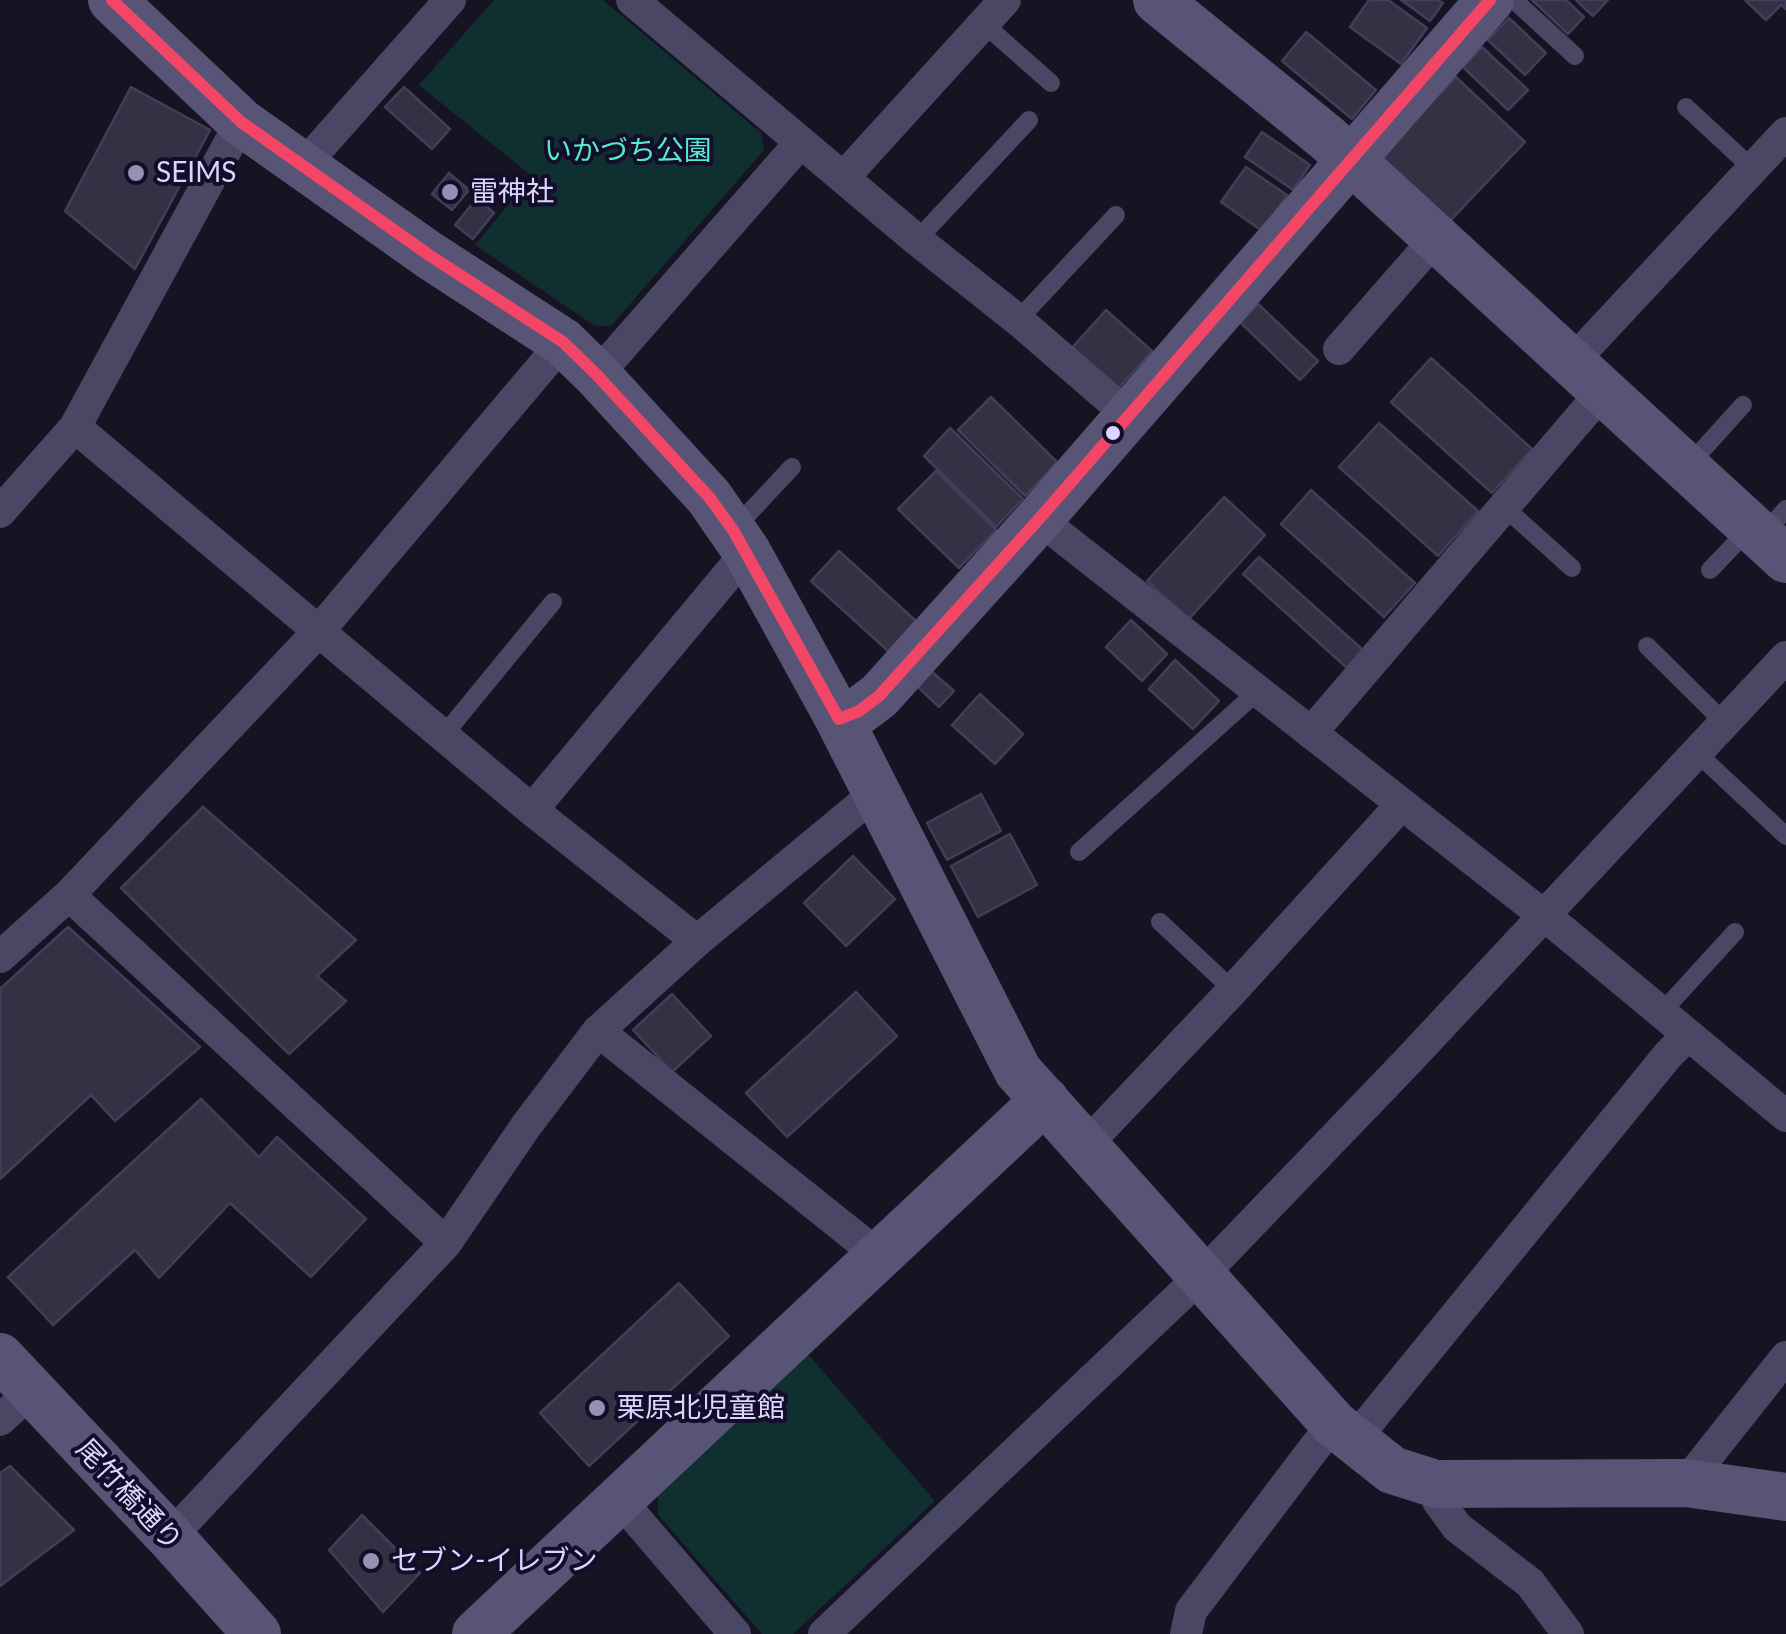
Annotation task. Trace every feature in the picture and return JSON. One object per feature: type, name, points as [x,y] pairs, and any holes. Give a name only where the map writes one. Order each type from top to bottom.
[{"type":"street","points":[[112,0],[241,122],[429,255],[563,342],[709,496],[740,541],[840,719],[1018,1071],[1344,1432],[1392,1470],[1436,1484],[1686,1483],[1786,1497]]},
{"type":"street","points":[[302,166],[450,0]]},
{"type":"street","points":[[632,0],[1128,416]]},
{"type":"street","points":[[1157,0],[1312,126],[1685,468],[1771,533]]},
{"type":"street","points":[[840,719],[878,696],[1039,519],[1490,0]]},
{"type":"street","points":[[843,178],[995,12]]},
{"type":"street","points":[[0,512],[75,427],[241,122]]},
{"type":"street","points":[[1310,733],[1503,506],[1587,378],[1753,168],[1786,133]]},
{"type":"street","points":[[597,374],[801,142]]},
{"type":"street","points":[[1339,349],[1436,238]]},
{"type":"street","points":[[0,957],[69,895],[318,632],[563,342]]},
{"type":"street","points":[[75,427],[532,810],[697,942]]},
{"type":"street","points":[[1039,519],[1543,916],[1786,1116]]},
{"type":"street","points":[[532,810],[740,541]]},
{"type":"street","points":[[824,1634],[1200,1277],[1786,658]]},
{"type":"street","points":[[170,1537],[446,1243],[526,1126],[598,1031],[697,942],[878,792]]},
{"type":"street","points":[[1084,1146],[1234,990],[1401,805]]},
{"type":"street","points":[[69,895],[446,1243]]},
{"type":"street","points":[[598,1031],[878,1255]]},
{"type":"street","points":[[1186,1634],[1192,1611],[1314,1447],[1344,1432],[1688,1036]]},
{"type":"street","points":[[476,1634],[1045,1100]]},
{"type":"street","points":[[1686,1483],[1786,1357]]},
{"type":"street","name":"尾竹橋通り","points":[[0,1358],[16,1406],[170,1537],[257,1634]]},
{"type":"street","points":[[1436,1484],[1438,1501],[1457,1526],[1530,1583],[1568,1634]]},
{"type":"street","points":[[619,1499],[735,1634]]},
{"type":"lane","points":[[1514,0],[1575,56]]},
{"type":"lane","points":[[995,12],[1051,83]]},
{"type":"lane","points":[[1686,107],[1753,168]]},
{"type":"lane","points":[[917,240],[1029,120]]},
{"type":"lane","points":[[1018,320],[1116,215]]},
{"type":"lane","points":[[1685,468],[1743,404]]},
{"type":"lane","points":[[740,541],[792,467]]},
{"type":"lane","points":[[1503,506],[1572,568]]},
{"type":"lane","points":[[1710,570],[1771,533]]},
{"type":"lane","points":[[443,736],[553,602]]},
{"type":"lane","points":[[1647,646],[1724,722]]},
{"type":"lane","points":[[1079,852],[1257,692]]},
{"type":"lane","points":[[1696,752],[1786,836]]},
{"type":"lane","points":[[1160,922],[1234,990]]},
{"type":"lane","points":[[1661,1014],[1734,932]]},
{"type":"green space","name":"いかづち公園","points":[[494,0],[603,0],[761,133],[764,150],[611,326],[595,326],[475,245],[532,176],[419,85]]},
{"type":"green space","points":[[807,1353],[935,1501],[793,1634],[762,1634],[658,1515],[658,1494]]},
{"type":"building","points":[[1369,0],[1388,0],[1427,28],[1401,64],[1350,27]]},
{"type":"building","points":[[1401,0],[1438,0],[1443,3],[1430,21]]},
{"type":"building","points":[[1532,0],[1566,0],[1584,17],[1568,34]]},
{"type":"building","points":[[1576,0],[1608,0],[1593,16]]},
{"type":"building","points":[[1745,0],[1786,0],[1786,9],[1781,5],[1766,20]]},
{"type":"building","points":[[1509,18],[1546,53],[1525,75],[1488,40]]},
{"type":"building","points":[[1306,32],[1376,90],[1352,119],[1282,61]]},
{"type":"building","points":[[1482,47],[1528,90],[1508,110],[1463,67]]},
{"type":"building","points":[[1456,77],[1525,142],[1449,222],[1380,156]]},
{"type":"building","points":[[131,87],[210,130],[135,269],[65,211]]},
{"type":"building","points":[[404,87],[450,129],[432,149],[385,107]]},
{"type":"building","points":[[1262,132],[1310,165],[1293,190],[1245,157]]},
{"type":"building","points":[[1246,167],[1287,195],[1262,231],[1221,202]]},
{"type":"building","points":[[449,173],[469,190],[452,210],[432,194]]},
{"type":"building","points":[[477,198],[494,213],[473,239],[455,225]]},
{"type":"building","points":[[1258,304],[1318,361],[1300,380],[1240,322]]},
{"type":"building","points":[[1106,310],[1152,351],[1116,391],[1070,350]]},
{"type":"building","points":[[1431,358],[1532,449],[1492,493],[1391,402]]},
{"type":"building","points":[[991,397],[1057,462],[1025,496],[958,430]]},
{"type":"building","points":[[1379,423],[1478,511],[1438,556],[1339,467]]},
{"type":"building","points":[[950,428],[1023,499],[996,527],[924,456]]},
{"type":"building","points":[[936,471],[996,530],[959,568],[898,509]]},
{"type":"building","points":[[1311,490],[1415,583],[1384,617],[1281,524]]},
{"type":"building","points":[[1224,497],[1265,535],[1189,619],[1147,581]]},
{"type":"building","points":[[839,551],[916,621],[888,651],[811,581]]},
{"type":"building","points":[[1259,557],[1363,650],[1347,668],[1243,574]]},
{"type":"building","points":[[1131,620],[1167,654],[1142,681],[1106,647]]},
{"type":"building","points":[[1175,660],[1219,701],[1193,729],[1149,689]]},
{"type":"building","points":[[930,670],[954,691],[939,707],[916,685]]},
{"type":"building","points":[[980,694],[1023,734],[995,764],[952,725]]},
{"type":"building","points":[[981,794],[1001,831],[947,860],[927,823]]},
{"type":"building","points":[[203,807],[356,940],[317,976],[346,1001],[289,1054],[121,888]]},
{"type":"building","points":[[1010,834],[1037,885],[978,917],[951,866]]},
{"type":"building","points":[[853,856],[895,899],[846,946],[804,903]]},
{"type":"building","points":[[68,927],[200,1047],[115,1121],[91,1095],[0,1179],[0,989]]},
{"type":"building","points":[[856,992],[897,1036],[787,1137],[746,1093]]},
{"type":"building","points":[[672,994],[711,1036],[672,1072],[633,1030]]},
{"type":"building","points":[[201,1099],[259,1157],[277,1137],[366,1219],[311,1277],[230,1203],[159,1278],[135,1250],[53,1325],[8,1277]]},
{"type":"building","points":[[679,1283],[729,1336],[589,1466],[540,1413]]},
{"type":"building","points":[[10,1466],[74,1530],[0,1586],[0,1473]]},
{"type":"building","points":[[362,1515],[420,1573],[383,1612],[329,1550]]},
{"type":"transit line","points":[[112,0],[241,122],[429,255],[563,342],[597,375],[709,497],[733,530],[839,719]]},
{"type":"transit line","points":[[839,719],[859,711],[879,696],[1039,519],[1490,0]]},
{"type":"place","name":"SEIMS","points":[[136,173]]},
{"type":"place","name":"雷神社","points":[[450,192]]},
{"type":"place","name":"栗原北児童館","points":[[597,1408]]},
{"type":"place","name":"セブン-イレブン","points":[[371,1561]]}]
